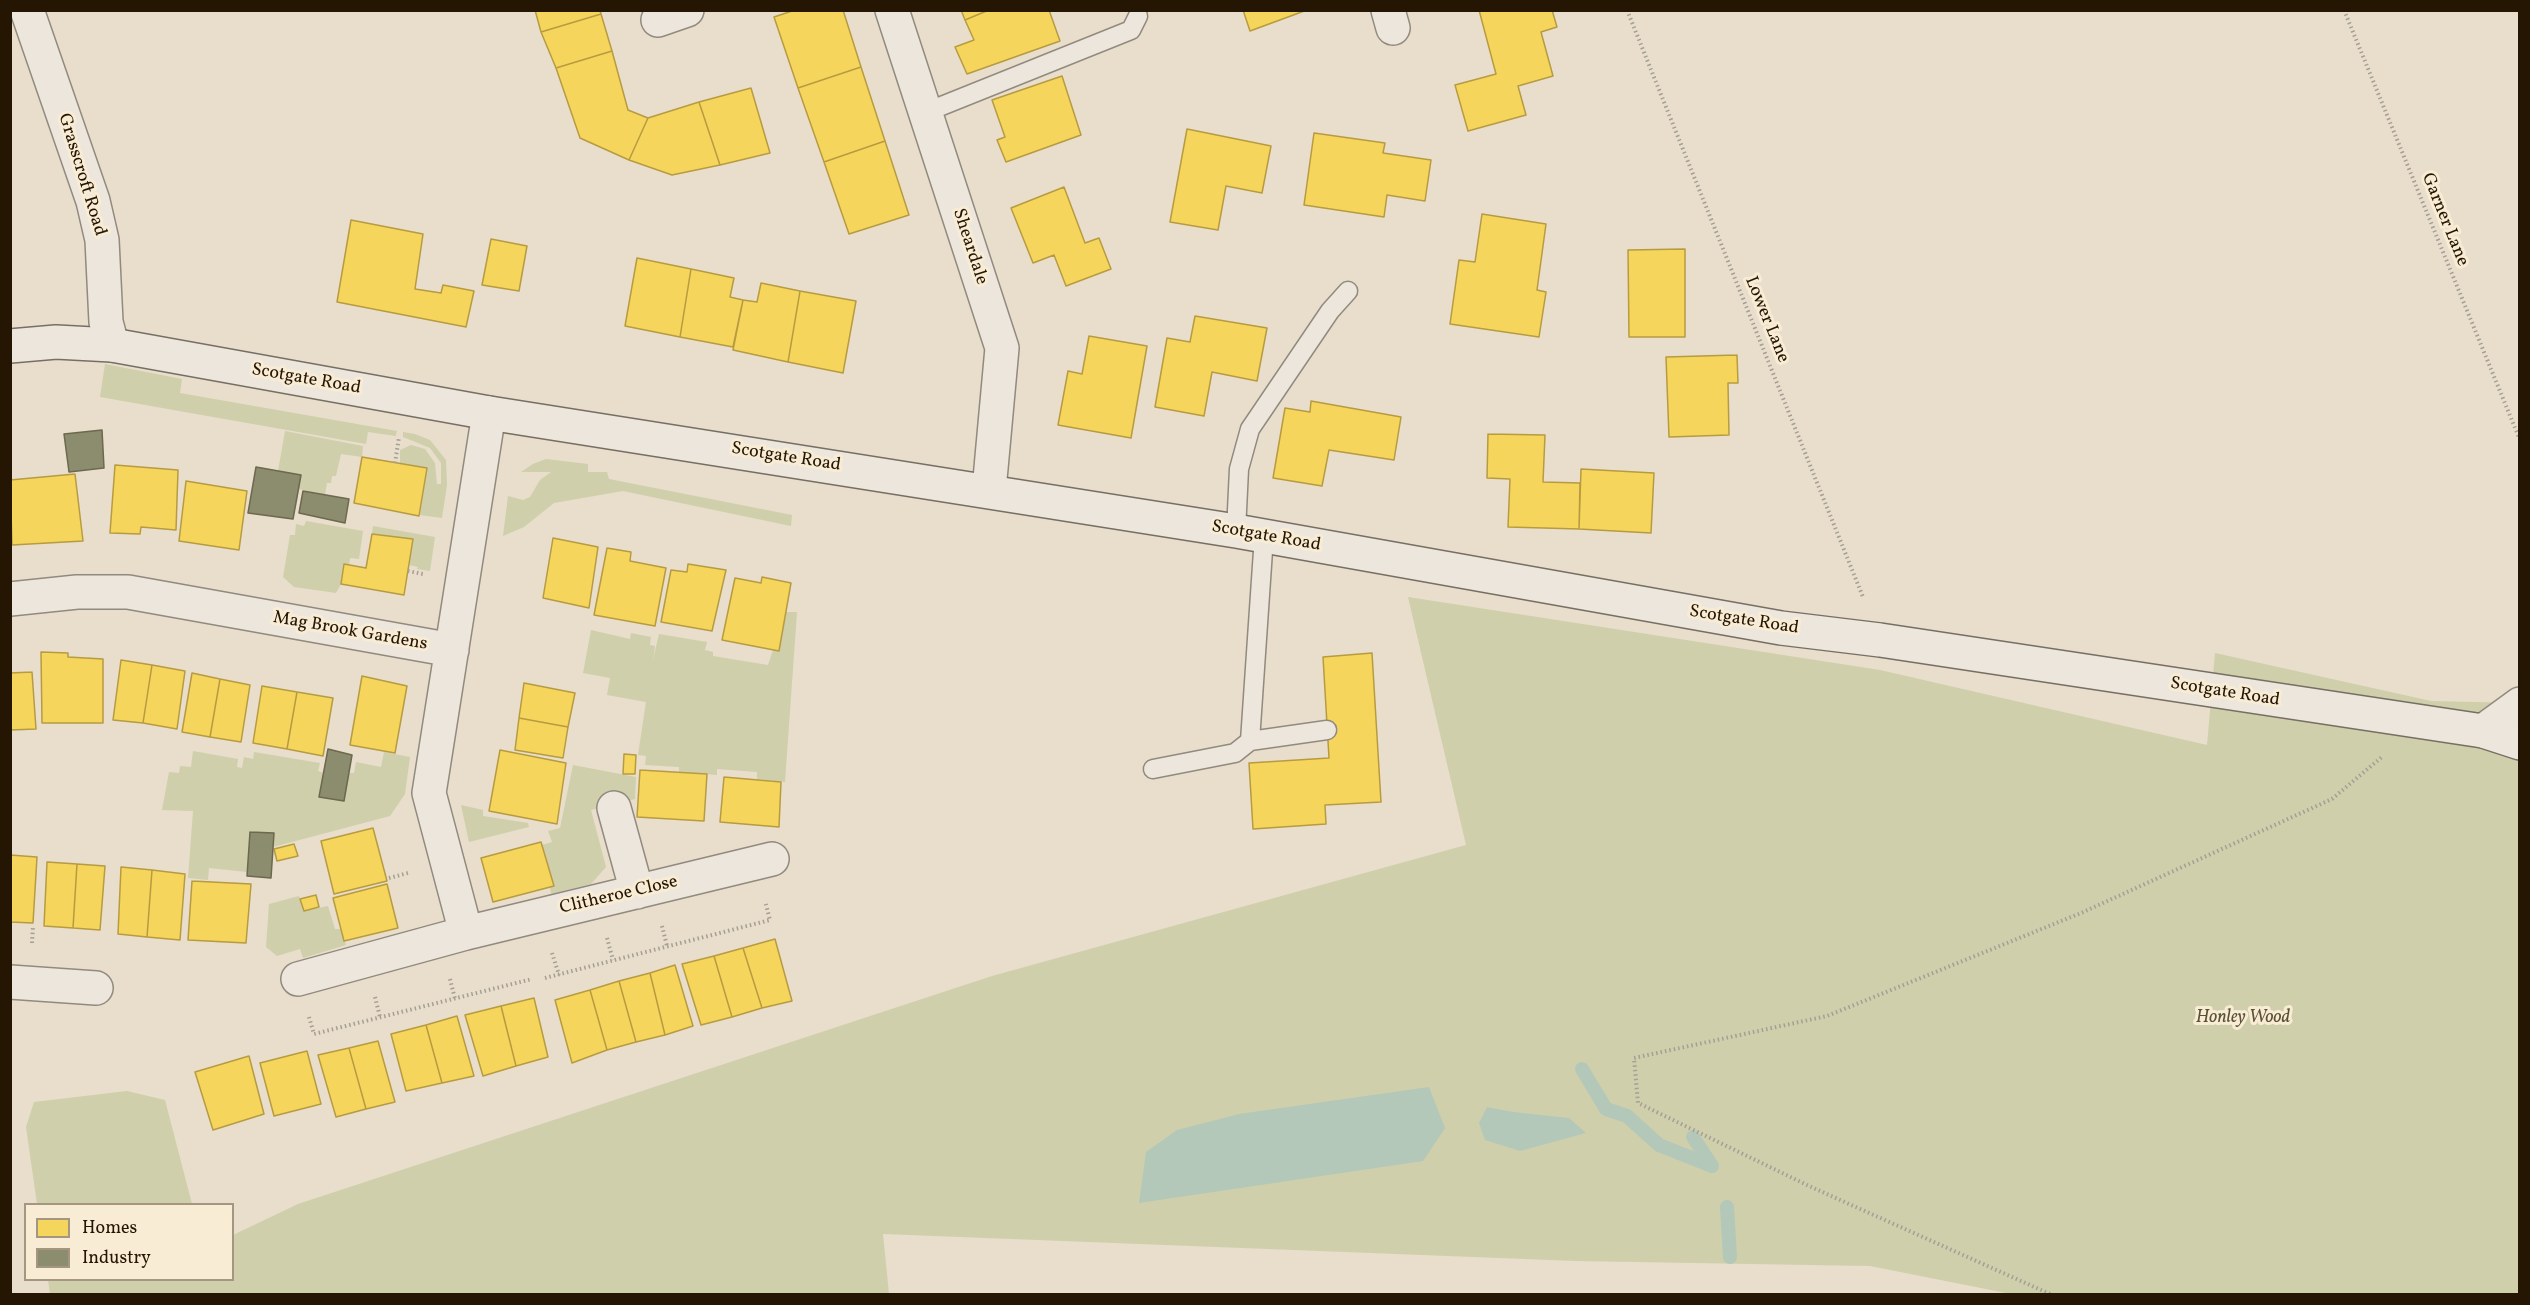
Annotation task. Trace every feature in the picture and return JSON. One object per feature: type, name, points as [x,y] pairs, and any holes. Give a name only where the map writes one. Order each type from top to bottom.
[{"type":"street","name":"Grasscroft Road","points":[[27,10],[93,201],[102,240],[106,322],[112,345]]},
{"type":"street","name":"Sheardale","points":[[892,10],[1002,348],[989,490]]},
{"type":"street","name":"Scotgate Road","points":[[10,346],[56,342],[112,345],[489,412],[989,490],[1250,534],[1781,628],[1880,640],[2483,731],[2520,743]]},
{"type":"street","name":"Mag Brook Gardens","points":[[10,598],[77,592],[128,592],[452,650],[489,412]]},
{"type":"street","points":[[452,650],[429,793],[466,933]]},
{"type":"street","points":[[2483,731],[2520,704]]},
{"type":"street","points":[[614,808],[637,892]]},
{"type":"street","name":"Clitheroe Close","points":[[298,979],[466,933],[772,859]]},
{"type":"street","points":[[10,982],[96,988]]},
{"type":"lane","points":[[924,112],[1131,30],[1138,16]]},
{"type":"lane","points":[[1250,741],[1250,534],[1239,469],[1250,429],[1330,311],[1348,291]]},
{"type":"lane","points":[[1153,769],[1235,753],[1250,741],[1327,730]]},
{"type":"path","name":"Lower Lane","points":[[1627,10],[1880,640]]},
{"type":"path","name":"Garner Lane","points":[[2344,10],[2520,440]]},
{"type":"path","points":[[395,463],[400,434]]},
{"type":"path","points":[[2050,1294],[1809,1186],[1638,1103],[1634,1058],[1827,1016],[2081,913],[2332,799],[2422,723]]},
{"type":"path","points":[[545,978],[770,920]]},
{"type":"path","points":[[298,979],[314,1034],[532,979]]},
{"type":"green space","points":[[105,364],[182,379],[180,393],[397,431],[396,436],[368,432],[366,444],[100,397]]},
{"type":"green space","points":[[285,431],[363,446],[362,457],[341,454],[336,476],[332,476],[331,483],[327,483],[325,495],[298,489],[300,475],[278,471]]},
{"type":"green space","points":[[403,432],[430,440],[446,460],[447,485],[442,518],[420,515],[427,468],[400,464],[400,450],[411,445],[425,449],[435,463],[437,484],[441,484],[441,463],[430,448],[403,437]]},
{"type":"green space","points":[[546,459],[588,464],[588,472],[607,472],[609,479],[792,515],[791,526],[623,491],[554,503],[524,527],[503,536],[508,496],[523,500],[530,497],[540,480],[551,472],[521,472]]},
{"type":"green space","points":[[306,521],[363,531],[359,559],[350,558],[349,565],[344,564],[341,584],[336,593],[294,587],[283,577],[290,535],[295,535],[296,524],[304,526]]},
{"type":"green space","points":[[373,526],[435,537],[430,571],[409,565],[413,539],[372,534]]},
{"type":"green space","name":"Honley Wood","points":[[1408,597],[1880,670],[2207,745],[2215,653],[2431,701],[2519,703],[2519,1294],[2011,1294],[1870,1266],[1576,1261],[883,1234],[889,1294],[50,1294],[48,1281],[234,1281],[234,1235],[298,1204],[992,976],[1466,845]]},
{"type":"green space","points":[[786,612],[797,612],[785,782],[757,779],[757,772],[717,769],[717,775],[679,772],[679,767],[645,765],[646,756],[638,755],[646,702],[607,695],[610,678],[583,673],[591,630],[630,639],[631,633],[651,637],[650,645],[655,646],[653,660],[659,634],[707,642],[705,650],[713,652],[713,656],[768,665],[773,650],[779,651]]},
{"type":"green space","points":[[193,751],[238,759],[237,767],[242,768],[244,757],[253,759],[254,752],[320,763],[318,771],[324,773],[320,797],[343,801],[349,773],[354,773],[356,762],[381,767],[384,752],[410,757],[405,794],[390,816],[273,847],[274,833],[251,832],[247,872],[209,868],[208,880],[188,878],[193,811],[162,810],[169,772],[179,773],[180,766],[191,767]]},
{"type":"green space","points":[[573,765],[636,777],[635,799],[591,810],[606,867],[591,884],[551,894],[550,887],[554,886],[542,845],[552,842],[548,831],[560,828]]},
{"type":"green space","points":[[461,805],[483,810],[483,816],[528,823],[529,827],[469,842]]},
{"type":"green space","points":[[299,896],[304,911],[328,906],[335,929],[341,929],[346,945],[303,958],[300,949],[277,956],[266,947],[269,904]]},
{"type":"green space","points":[[127,1091],[165,1100],[192,1203],[37,1203],[26,1127],[34,1102]]},
{"type":"shaded area","points":[[1429,1087],[1445,1128],[1423,1161],[1139,1203],[1146,1152],[1177,1130],[1239,1114]]},
{"type":"shaded area","points":[[1487,1107],[1569,1118],[1586,1133],[1520,1151],[1485,1140],[1479,1123]]},
{"type":"building: Homes","points":[[535,10],[600,10],[601,14],[541,32]]},
{"type":"building: Homes","points":[[795,10],[843,10],[861,67],[798,88],[774,17]]},
{"type":"building: Homes","points":[[961,10],[989,10],[965,20]]},
{"type":"building: Homes","points":[[989,10],[1049,10],[1060,41],[967,74],[955,47],[974,40],[965,20]]},
{"type":"building: Homes","points":[[1243,10],[1307,10],[1250,31]]},
{"type":"building: Homes","points":[[1479,10],[1552,10],[1557,27],[1541,32],[1553,76],[1518,86],[1526,115],[1468,131],[1455,85],[1496,74]]},
{"type":"building: Homes","points":[[601,14],[612,51],[556,68],[541,32]]},
{"type":"building: Homes","points":[[612,51],[628,110],[648,118],[629,160],[580,138],[556,68]]},
{"type":"building: Homes","points":[[861,67],[885,141],[824,162],[798,88]]},
{"type":"building: Homes","points":[[1062,76],[1081,135],[1006,162],[997,140],[1005,137],[992,100]]},
{"type":"building: Homes","points":[[751,88],[770,153],[720,165],[699,102]]},
{"type":"building: Homes","points":[[699,102],[720,165],[672,175],[629,160],[648,118]]},
{"type":"building: Homes","points":[[1187,129],[1271,146],[1262,193],[1226,186],[1218,230],[1170,222]]},
{"type":"building: Homes","points":[[1314,133],[1385,143],[1383,153],[1431,160],[1425,201],[1387,195],[1384,217],[1304,205]]},
{"type":"building: Homes","points":[[885,141],[909,215],[849,234],[824,162]]},
{"type":"building: Homes","points":[[1064,187],[1085,243],[1099,238],[1111,269],[1066,286],[1054,255],[1033,263],[1011,208]]},
{"type":"building: Homes","points":[[1482,214],[1546,224],[1537,290],[1546,292],[1539,337],[1450,324],[1459,260],[1475,262]]},
{"type":"building: Homes","points":[[351,220],[423,234],[415,289],[441,293],[443,285],[474,291],[466,327],[337,302]]},
{"type":"building: Homes","points":[[491,239],[527,246],[519,291],[482,285]]},
{"type":"building: Homes","points":[[1685,249],[1685,337],[1629,337],[1628,250]]},
{"type":"building: Homes","points":[[637,258],[691,269],[680,337],[625,326]]},
{"type":"building: Homes","points":[[691,269],[734,278],[730,297],[743,300],[733,347],[680,337]]},
{"type":"building: Homes","points":[[761,283],[800,291],[788,362],[733,350],[743,300],[757,302]]},
{"type":"building: Homes","points":[[800,291],[856,301],[843,373],[788,362]]},
{"type":"building: Homes","points":[[1195,316],[1267,328],[1257,381],[1212,372],[1204,416],[1155,407],[1167,338],[1190,342]]},
{"type":"building: Homes","points":[[1089,336],[1147,346],[1131,438],[1058,425],[1068,371],[1082,374]]},
{"type":"building: Homes","points":[[1737,355],[1738,383],[1728,383],[1729,435],[1669,437],[1666,357]]},
{"type":"building: Homes","points":[[1311,401],[1401,417],[1394,460],[1329,450],[1322,486],[1273,478],[1285,408],[1310,412]]},
{"type":"building: Homes","points":[[1488,434],[1545,435],[1543,482],[1580,483],[1579,529],[1508,527],[1510,479],[1487,478]]},
{"type":"building: Homes","points":[[362,457],[427,468],[419,516],[354,503]]},
{"type":"building: Homes","points":[[115,465],[178,470],[176,530],[141,527],[140,534],[110,533]]},
{"type":"building: Homes","points":[[1581,469],[1654,473],[1651,533],[1579,529]]},
{"type":"building: Homes","points":[[75,474],[83,541],[12,545],[10,480]]},
{"type":"building: Homes","points":[[186,481],[247,491],[239,550],[179,541]]},
{"type":"building: Homes","points":[[372,534],[413,539],[404,595],[341,584],[344,564],[366,568]]},
{"type":"building: Homes","points":[[553,538],[598,547],[589,608],[543,598]]},
{"type":"building: Homes","points":[[607,548],[631,552],[630,561],[666,568],[655,626],[594,615]]},
{"type":"building: Homes","points":[[688,564],[726,570],[712,631],[661,622],[671,570],[687,572]]},
{"type":"building: Homes","points":[[762,577],[791,583],[779,651],[722,640],[735,578],[761,583]]},
{"type":"building: Homes","points":[[41,652],[68,653],[68,657],[103,659],[103,723],[42,723]]},
{"type":"building: Homes","points":[[1372,653],[1381,802],[1325,805],[1326,824],[1253,829],[1249,763],[1329,758],[1323,657]]},
{"type":"building: Homes","points":[[121,660],[152,665],[143,723],[113,720]]},
{"type":"building: Homes","points":[[152,665],[185,671],[177,729],[143,723]]},
{"type":"building: Homes","points":[[32,672],[36,729],[10,730],[10,673]]},
{"type":"building: Homes","points":[[192,673],[220,679],[210,737],[182,732]]},
{"type":"building: Homes","points":[[362,676],[407,686],[395,753],[350,745]]},
{"type":"building: Homes","points":[[220,679],[250,685],[241,742],[210,737]]},
{"type":"building: Homes","points":[[524,683],[575,693],[568,727],[519,718]]},
{"type":"building: Homes","points":[[262,686],[297,692],[287,749],[253,743]]},
{"type":"building: Homes","points":[[297,692],[333,698],[323,756],[287,749]]},
{"type":"building: Homes","points":[[519,718],[568,727],[563,758],[515,750]]},
{"type":"building: Homes","points":[[500,750],[566,763],[557,824],[489,811]]},
{"type":"building: Homes","points":[[624,754],[636,755],[635,774],[623,774]]},
{"type":"building: Homes","points":[[640,770],[707,774],[704,821],[637,817]]},
{"type":"building: Homes","points":[[724,777],[781,782],[779,827],[720,822]]},
{"type":"building: Homes","points":[[373,828],[387,881],[334,894],[321,841]]},
{"type":"building: Homes","points":[[541,842],[554,886],[493,902],[481,858]]},
{"type":"building: Homes","points":[[294,844],[298,856],[277,861],[274,849]]},
{"type":"building: Homes","points":[[10,855],[37,857],[33,923],[10,922]]},
{"type":"building: Homes","points":[[47,862],[77,864],[73,928],[44,926]]},
{"type":"building: Homes","points":[[77,864],[105,866],[100,930],[73,928]]},
{"type":"building: Homes","points":[[121,867],[152,870],[147,937],[118,934]]},
{"type":"building: Homes","points":[[152,870],[185,874],[180,940],[147,937]]},
{"type":"building: Homes","points":[[192,881],[251,884],[246,943],[188,940]]},
{"type":"building: Homes","points":[[387,884],[398,928],[344,941],[333,898]]},
{"type":"building: Homes","points":[[316,895],[319,907],[304,911],[300,899]]},
{"type":"building: Homes","points":[[775,939],[792,1001],[762,1008],[743,948]]},
{"type":"building: Homes","points":[[743,948],[762,1008],[732,1017],[714,956]]},
{"type":"building: Homes","points":[[714,956],[732,1017],[701,1025],[682,964]]},
{"type":"building: Homes","points":[[675,965],[693,1026],[665,1035],[650,973]]},
{"type":"building: Homes","points":[[650,973],[665,1035],[636,1042],[619,981]]},
{"type":"building: Homes","points":[[619,981],[636,1042],[607,1050],[590,990]]},
{"type":"building: Homes","points":[[590,990],[607,1050],[572,1063],[555,1000]]},
{"type":"building: Homes","points":[[534,998],[548,1057],[516,1066],[501,1006]]},
{"type":"building: Homes","points":[[501,1006],[516,1066],[483,1076],[465,1015]]},
{"type":"building: Homes","points":[[457,1016],[474,1076],[442,1083],[426,1025]]},
{"type":"building: Homes","points":[[426,1025],[442,1083],[406,1091],[391,1034]]},
{"type":"building: Homes","points":[[378,1041],[395,1102],[366,1109],[349,1048]]},
{"type":"building: Homes","points":[[349,1048],[366,1109],[336,1117],[318,1055]]},
{"type":"building: Homes","points":[[307,1051],[321,1104],[274,1116],[260,1063]]},
{"type":"building: Homes","points":[[249,1056],[264,1114],[213,1130],[195,1072]]},
{"type":"building: Industry","points":[[102,430],[104,468],[69,472],[64,434]]},
{"type":"building: Industry","points":[[256,467],[301,475],[293,519],[248,513]]},
{"type":"building: Industry","points":[[303,491],[349,499],[345,523],[299,513]]},
{"type":"building: Industry","points":[[328,749],[352,755],[344,801],[319,797]]},
{"type":"building: Industry","points":[[250,832],[274,833],[271,878],[247,876]]},
{"type":"waterway","points":[[1582,1069],[1606,1109],[1627,1116],[1659,1145],[1712,1166]]},
{"type":"waterway","points":[[1693,1137],[1712,1166]]},
{"type":"waterway","points":[[1727,1207],[1730,1257]]}]
